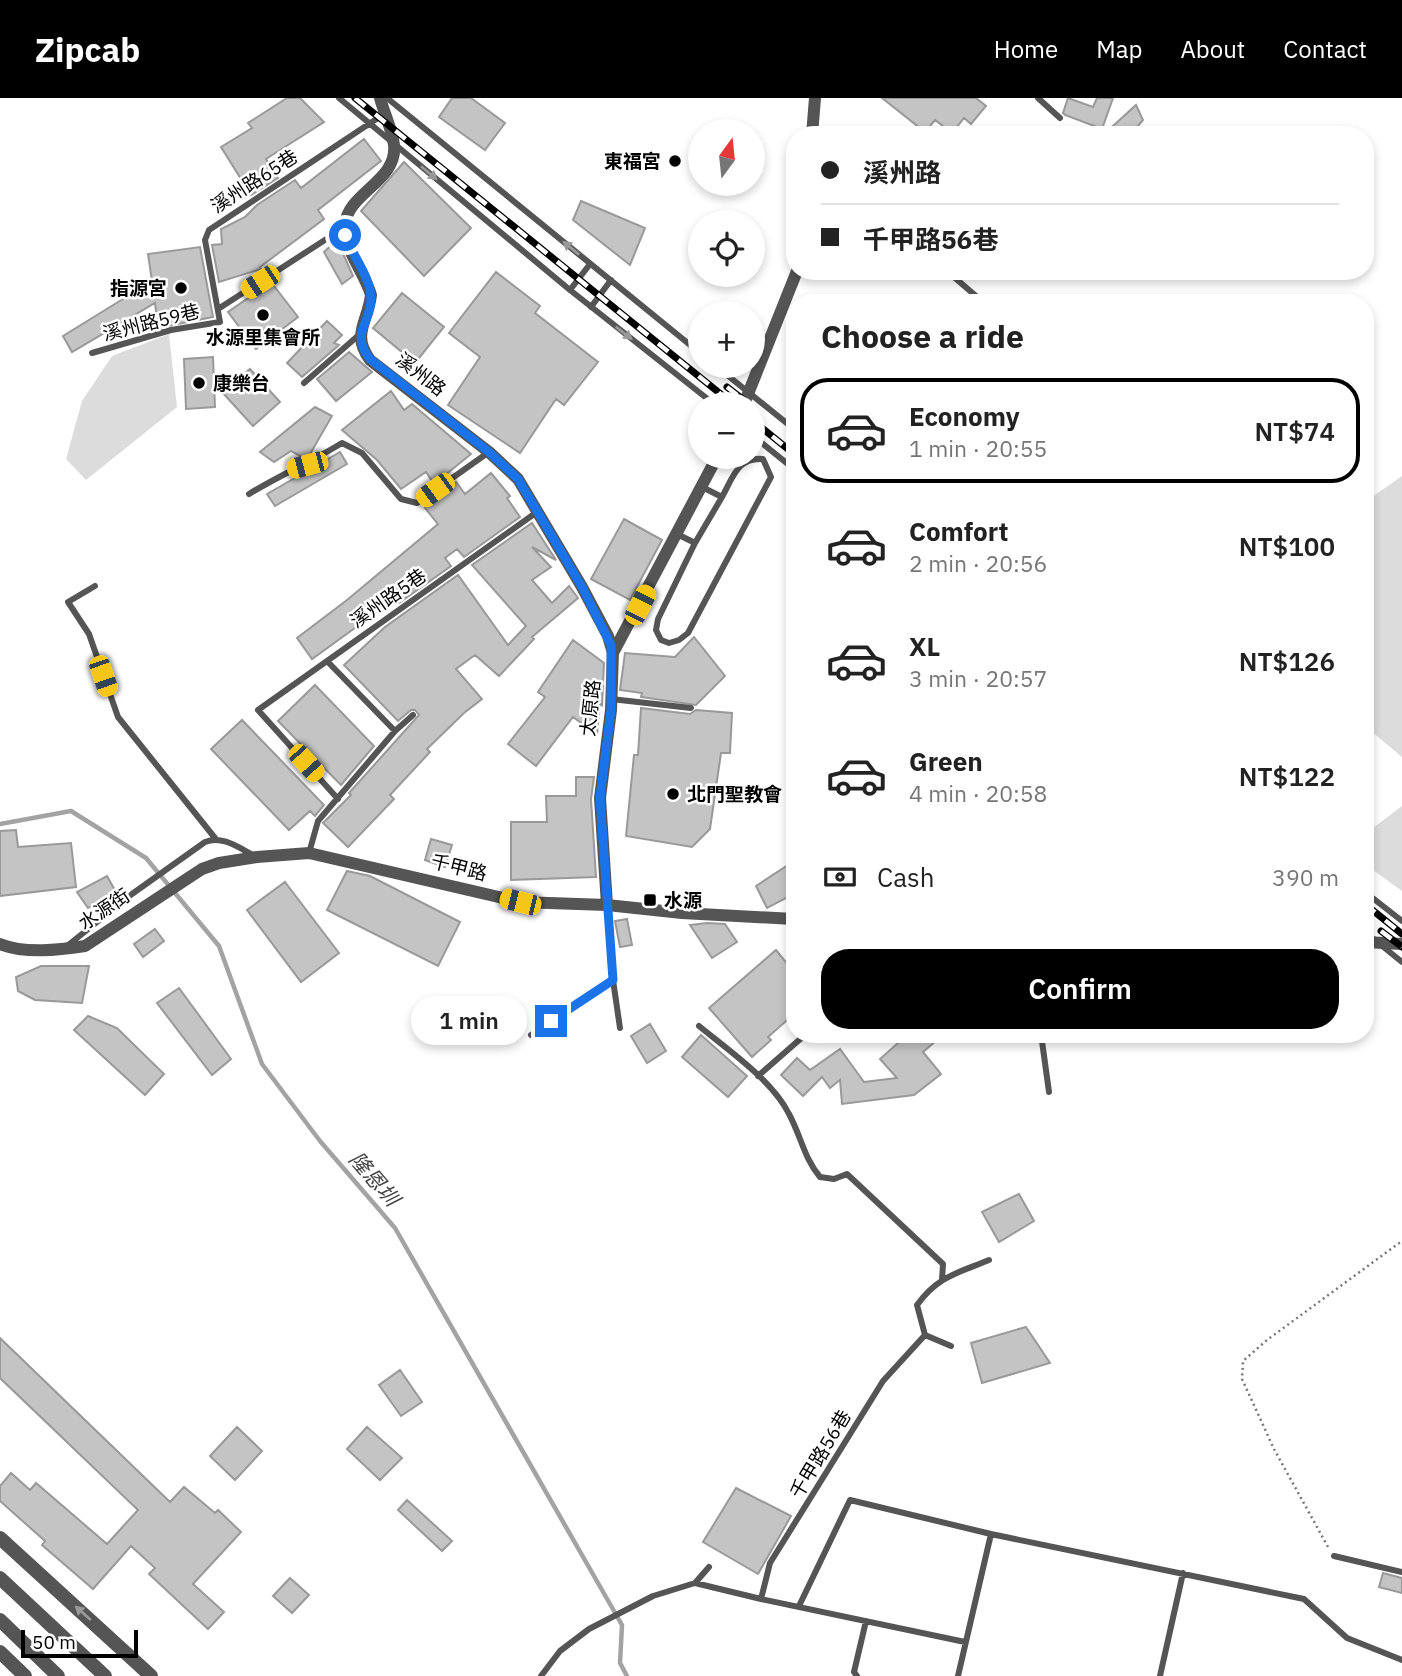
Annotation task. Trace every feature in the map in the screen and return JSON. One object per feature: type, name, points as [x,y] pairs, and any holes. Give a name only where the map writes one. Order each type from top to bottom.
[{"type":"street","points":[[360,334],[371,295],[348,244],[345,227],[350,210],[392,159],[394,144],[380,98]]},
{"type":"street","points":[[813,126],[815,98]]},
{"type":"street","points":[[750,392],[786,299]]},
{"type":"street","name":"溪州路","points":[[360,334],[362,349],[370,359],[489,452],[518,479],[582,587],[607,636],[612,653]]},
{"type":"street","name":"太原路","points":[[607,905],[600,798],[611,699],[612,653],[711,469]]},
{"type":"street","name":"千甲路","points":[[202,869],[219,863],[257,857],[309,853],[520,902],[607,905],[682,913],[786,919]]},
{"type":"street","name":"水源街","points":[[0,944],[27,949],[63,950],[85,946],[202,869]]},
{"type":"street","points":[[1374,943],[1402,944]]},
{"type":"street","points":[[0,1538],[151,1676]]},
{"type":"street","points":[[0,1578],[105,1676]]},
{"type":"street","points":[[0,1620],[58,1676]]},
{"type":"street","points":[[0,1652],[25,1676]]},
{"type":"lane","points":[[339,98],[570,290],[699,392]]},
{"type":"lane","points":[[387,98],[688,343]]},
{"type":"lane","points":[[1038,98],[1060,118]]},
{"type":"lane","name":"溪州路65巷","points":[[218,309],[205,240],[209,230],[384,114]]},
{"type":"lane","name":"溪州路59巷","points":[[92,353],[171,330],[220,322],[218,309],[345,227]]},
{"type":"lane","points":[[570,290],[590,264]]},
{"type":"lane","points":[[591,307],[611,280]]},
{"type":"lane","points":[[957,280],[974,294]]},
{"type":"lane","points":[[304,383],[360,334]]},
{"type":"lane","points":[[727,378],[740,392]]},
{"type":"lane","points":[[765,410],[786,424]]},
{"type":"lane","points":[[249,494],[289,470],[307,465],[342,443],[362,453],[401,499],[417,503],[489,452]]},
{"type":"lane","points":[[765,446],[786,463]]},
{"type":"lane","points":[[762,459],[771,477],[688,633],[669,643],[661,640],[656,631],[658,619],[695,543],[743,461],[762,459]]},
{"type":"lane","points":[[701,487],[722,497]]},
{"type":"lane","name":"溪州路5巷","points":[[338,799],[258,710],[537,512]]},
{"type":"lane","points":[[677,534],[695,543]]},
{"type":"lane","points":[[95,586],[68,601],[89,634],[118,717],[215,838],[257,857]]},
{"type":"lane","points":[[327,661],[395,730]]},
{"type":"lane","points":[[611,699],[691,708]]},
{"type":"lane","points":[[309,853],[318,821],[395,730],[413,715]]},
{"type":"lane","points":[[63,950],[132,894],[189,853],[215,838]]},
{"type":"lane","points":[[1374,898],[1402,921]]},
{"type":"lane","points":[[607,905],[620,1028]]},
{"type":"lane","points":[[1374,944],[1402,962]]},
{"type":"lane","points":[[531,1035],[613,980]]},
{"type":"lane","points":[[699,1026],[758,1076],[789,1112],[808,1163],[820,1177],[834,1179],[847,1174],[943,1264],[942,1280]]},
{"type":"lane","points":[[758,1076],[796,1043]]},
{"type":"lane","points":[[1042,1043],[1049,1092]]},
{"type":"lane","points":[[951,1346],[925,1335],[918,1305],[930,1287],[989,1260]]},
{"type":"lane","name":"千甲路56巷","points":[[761,1599],[770,1563],[883,1381],[925,1335]]},
{"type":"lane","points":[[799,1606],[850,1500],[991,1534],[1304,1599],[1347,1638],[1402,1660]]},
{"type":"lane","points":[[958,1676],[991,1534]]},
{"type":"lane","points":[[1334,1556],[1402,1572]]},
{"type":"lane","points":[[695,1583],[709,1567]]},
{"type":"lane","points":[[1160,1676],[1183,1573]]},
{"type":"lane","points":[[541,1676],[560,1651],[589,1629],[653,1596],[695,1583],[965,1642]]},
{"type":"lane","points":[[857,1676],[854,1672],[866,1621]]},
{"type":"path","points":[[1334,1556],[1274,1449],[1242,1379],[1243,1361],[1267,1340],[1402,1241]]},
{"type":"shaded area","points":[[169,334],[177,407],[86,480],[66,459],[82,401],[112,356]]},
{"type":"shaded area","points":[[1402,476],[1402,757],[1374,734],[1374,496]]},
{"type":"shaded area","points":[[1402,806],[1402,891],[1374,871],[1374,827]]},
{"type":"building","points":[[287,98],[300,98],[324,122],[266,159],[278,178],[251,195],[221,147],[252,128],[248,123]]},
{"type":"building","points":[[452,98],[471,98],[505,123],[485,150],[439,117]]},
{"type":"building","points":[[882,98],[976,98],[986,106],[971,124],[964,118],[958,126],[943,126],[935,120],[930,126],[917,126]]},
{"type":"building","points":[[1068,98],[1093,107],[1097,98],[1113,98],[1103,126],[1094,126],[1063,113]]},
{"type":"building","points":[[1136,105],[1143,120],[1138,126],[1113,126]]},
{"type":"building","points":[[364,139],[381,161],[318,210],[324,219],[260,267],[261,269],[219,282],[212,245],[222,244],[221,229],[245,217],[257,205],[295,180],[301,188]]},
{"type":"building","points":[[404,162],[471,228],[424,276],[361,211]]},
{"type":"building","points":[[581,201],[645,228],[630,265],[573,220]]},
{"type":"building","points":[[337,240],[353,276],[342,284],[324,252]]},
{"type":"building","name":"指源宮","points":[[200,247],[213,317],[158,328],[155,303],[72,352],[63,336],[152,281],[148,254]]},
{"type":"building","points":[[496,272],[540,306],[535,313],[598,362],[564,405],[556,399],[520,453],[448,405],[480,357],[449,333]]},
{"type":"building","name":"水源里集會所","points":[[271,282],[298,317],[256,349],[228,312]]},
{"type":"building","points":[[402,293],[444,327],[415,363],[373,328]]},
{"type":"building","points":[[327,321],[342,335],[334,343],[339,345],[302,377],[287,363]]},
{"type":"building","points":[[349,352],[372,372],[336,401],[317,379]]},
{"type":"building","name":"康樂台","points":[[213,357],[215,407],[186,409],[184,359]]},
{"type":"building","points":[[250,369],[280,402],[253,426],[222,392]]},
{"type":"building","points":[[391,391],[404,410],[412,404],[471,454],[434,484],[426,472],[401,489],[377,460],[342,430]]},
{"type":"building","points":[[315,407],[332,416],[310,454],[304,458],[291,451],[274,462],[260,452]]},
{"type":"building","points":[[340,452],[347,464],[275,506],[267,494]]},
{"type":"building","points":[[491,473],[510,496],[507,498],[520,517],[464,557],[457,549],[445,558],[451,566],[399,603],[395,599],[312,659],[297,638],[438,524],[425,508],[442,496],[440,494],[456,482],[465,494]]},
{"type":"building","points":[[624,519],[662,540],[630,600],[591,579]]},
{"type":"building","points":[[532,523],[556,560],[532,547],[551,567],[532,580],[552,603],[569,586],[578,598],[532,637],[534,639],[499,676],[475,655],[456,669],[482,699],[427,749],[430,752],[390,795],[394,799],[348,847],[323,823],[351,795],[349,793],[419,715],[415,710],[411,710],[398,721],[344,665],[385,627],[458,575],[508,645],[526,626],[472,565]]},
{"type":"building","points":[[694,637],[725,676],[696,705],[641,697],[642,693],[620,690],[625,653],[675,657]]},
{"type":"building","points":[[573,640],[604,663],[597,735],[573,717],[536,766],[508,744],[545,697],[538,692]]},
{"type":"building","points":[[315,685],[374,746],[341,785],[278,721]]},
{"type":"building","name":"北門聖教會","points":[[641,708],[690,714],[696,710],[732,713],[730,753],[721,753],[710,829],[692,847],[626,836],[634,755],[638,755]]},
{"type":"building","points":[[242,720],[324,805],[315,816],[310,811],[289,830],[211,749]]},
{"type":"building","points":[[576,777],[594,777],[591,799],[596,877],[511,880],[511,822],[547,822],[546,796],[576,796]]},
{"type":"building","points":[[16,830],[18,847],[71,843],[76,887],[0,896],[0,831]]},
{"type":"building","points":[[431,839],[452,845],[445,867],[425,860]]},
{"type":"building","points":[[786,866],[786,898],[767,908],[756,886]]},
{"type":"building","points":[[347,871],[370,876],[460,922],[438,966],[327,910]]},
{"type":"building","points":[[107,876],[116,892],[88,908],[77,892]]},
{"type":"building","points":[[285,882],[339,953],[301,982],[247,910]]},
{"type":"building","points":[[627,919],[632,945],[620,947],[615,921]]},
{"type":"building","points":[[725,924],[737,942],[712,958],[690,925]]},
{"type":"building","points":[[155,929],[164,941],[143,957],[134,944]]},
{"type":"building","points":[[776,950],[786,962],[786,1021],[768,1037],[771,1040],[752,1057],[709,1008]]},
{"type":"building","points":[[41,966],[89,966],[82,1003],[35,1000],[18,991],[16,977]]},
{"type":"building","points":[[179,988],[231,1059],[212,1075],[157,1003]]},
{"type":"building","points":[[88,1016],[117,1028],[164,1074],[145,1095],[74,1030]]},
{"type":"building","points":[[650,1024],[666,1051],[647,1063],[631,1036]]},
{"type":"building","points":[[701,1035],[747,1076],[728,1097],[682,1057]]},
{"type":"building","points":[[898,1043],[934,1043],[923,1052],[941,1074],[914,1095],[842,1104],[840,1080],[830,1088],[822,1077],[803,1096],[781,1075],[797,1058],[810,1070],[840,1049],[864,1082],[897,1078],[880,1059]]},
{"type":"building","points":[[1019,1194],[1034,1221],[999,1242],[982,1212]]},
{"type":"building","points":[[1026,1327],[1050,1363],[982,1383],[971,1343]]},
{"type":"building","points":[[0,1338],[170,1502],[184,1487],[215,1513],[218,1510],[241,1532],[193,1584],[224,1612],[208,1629],[149,1574],[155,1568],[131,1546],[93,1589],[42,1545],[45,1541],[0,1501],[0,1486],[11,1473],[30,1490],[36,1483],[107,1544],[138,1510],[0,1378]]},
{"type":"building","points":[[400,1370],[422,1402],[401,1416],[379,1385]]},
{"type":"building","points":[[237,1427],[262,1451],[235,1480],[210,1456]]},
{"type":"building","points":[[367,1427],[402,1458],[380,1480],[347,1449]]},
{"type":"building","points":[[736,1488],[791,1516],[758,1574],[703,1542]]},
{"type":"building","points":[[407,1500],[452,1541],[442,1551],[398,1510]]},
{"type":"building","points":[[1383,1573],[1402,1578],[1402,1593],[1379,1587]]},
{"type":"building","points":[[290,1578],[309,1595],[292,1613],[273,1596]]},
{"type":"waterway","name":"隆恩圳","points":[[0,824],[71,811],[146,858],[219,946],[262,1064],[320,1141],[395,1228],[622,1625],[620,1663],[627,1676]]},
{"type":"railway","points":[[355,98],[718,392]]},
{"type":"railway","points":[[727,387],[733,392]]},
{"type":"railway","points":[[765,431],[786,448]]},
{"type":"railway","points":[[1374,911],[1402,934]]},
{"type":"railway","points":[[1381,931],[1402,947]]},
{"type":"place","name":"東福宮","points":[[675,161]]},
{"type":"place","name":"指源宮","points":[[181,288]]},
{"type":"place","name":"水源里集會所","points":[[263,315]]},
{"type":"place","name":"康樂台","points":[[199,383]]},
{"type":"place","name":"北門聖教會","points":[[673,794]]},
{"type":"place","name":"水源","points":[[650,900]]},
{"type":"route","points":[[345,235],[371,295],[360,334],[362,349],[370,359],[489,452],[518,479],[582,587],[611,645],[611,710],[600,798],[613,980],[551,1021]]}]
